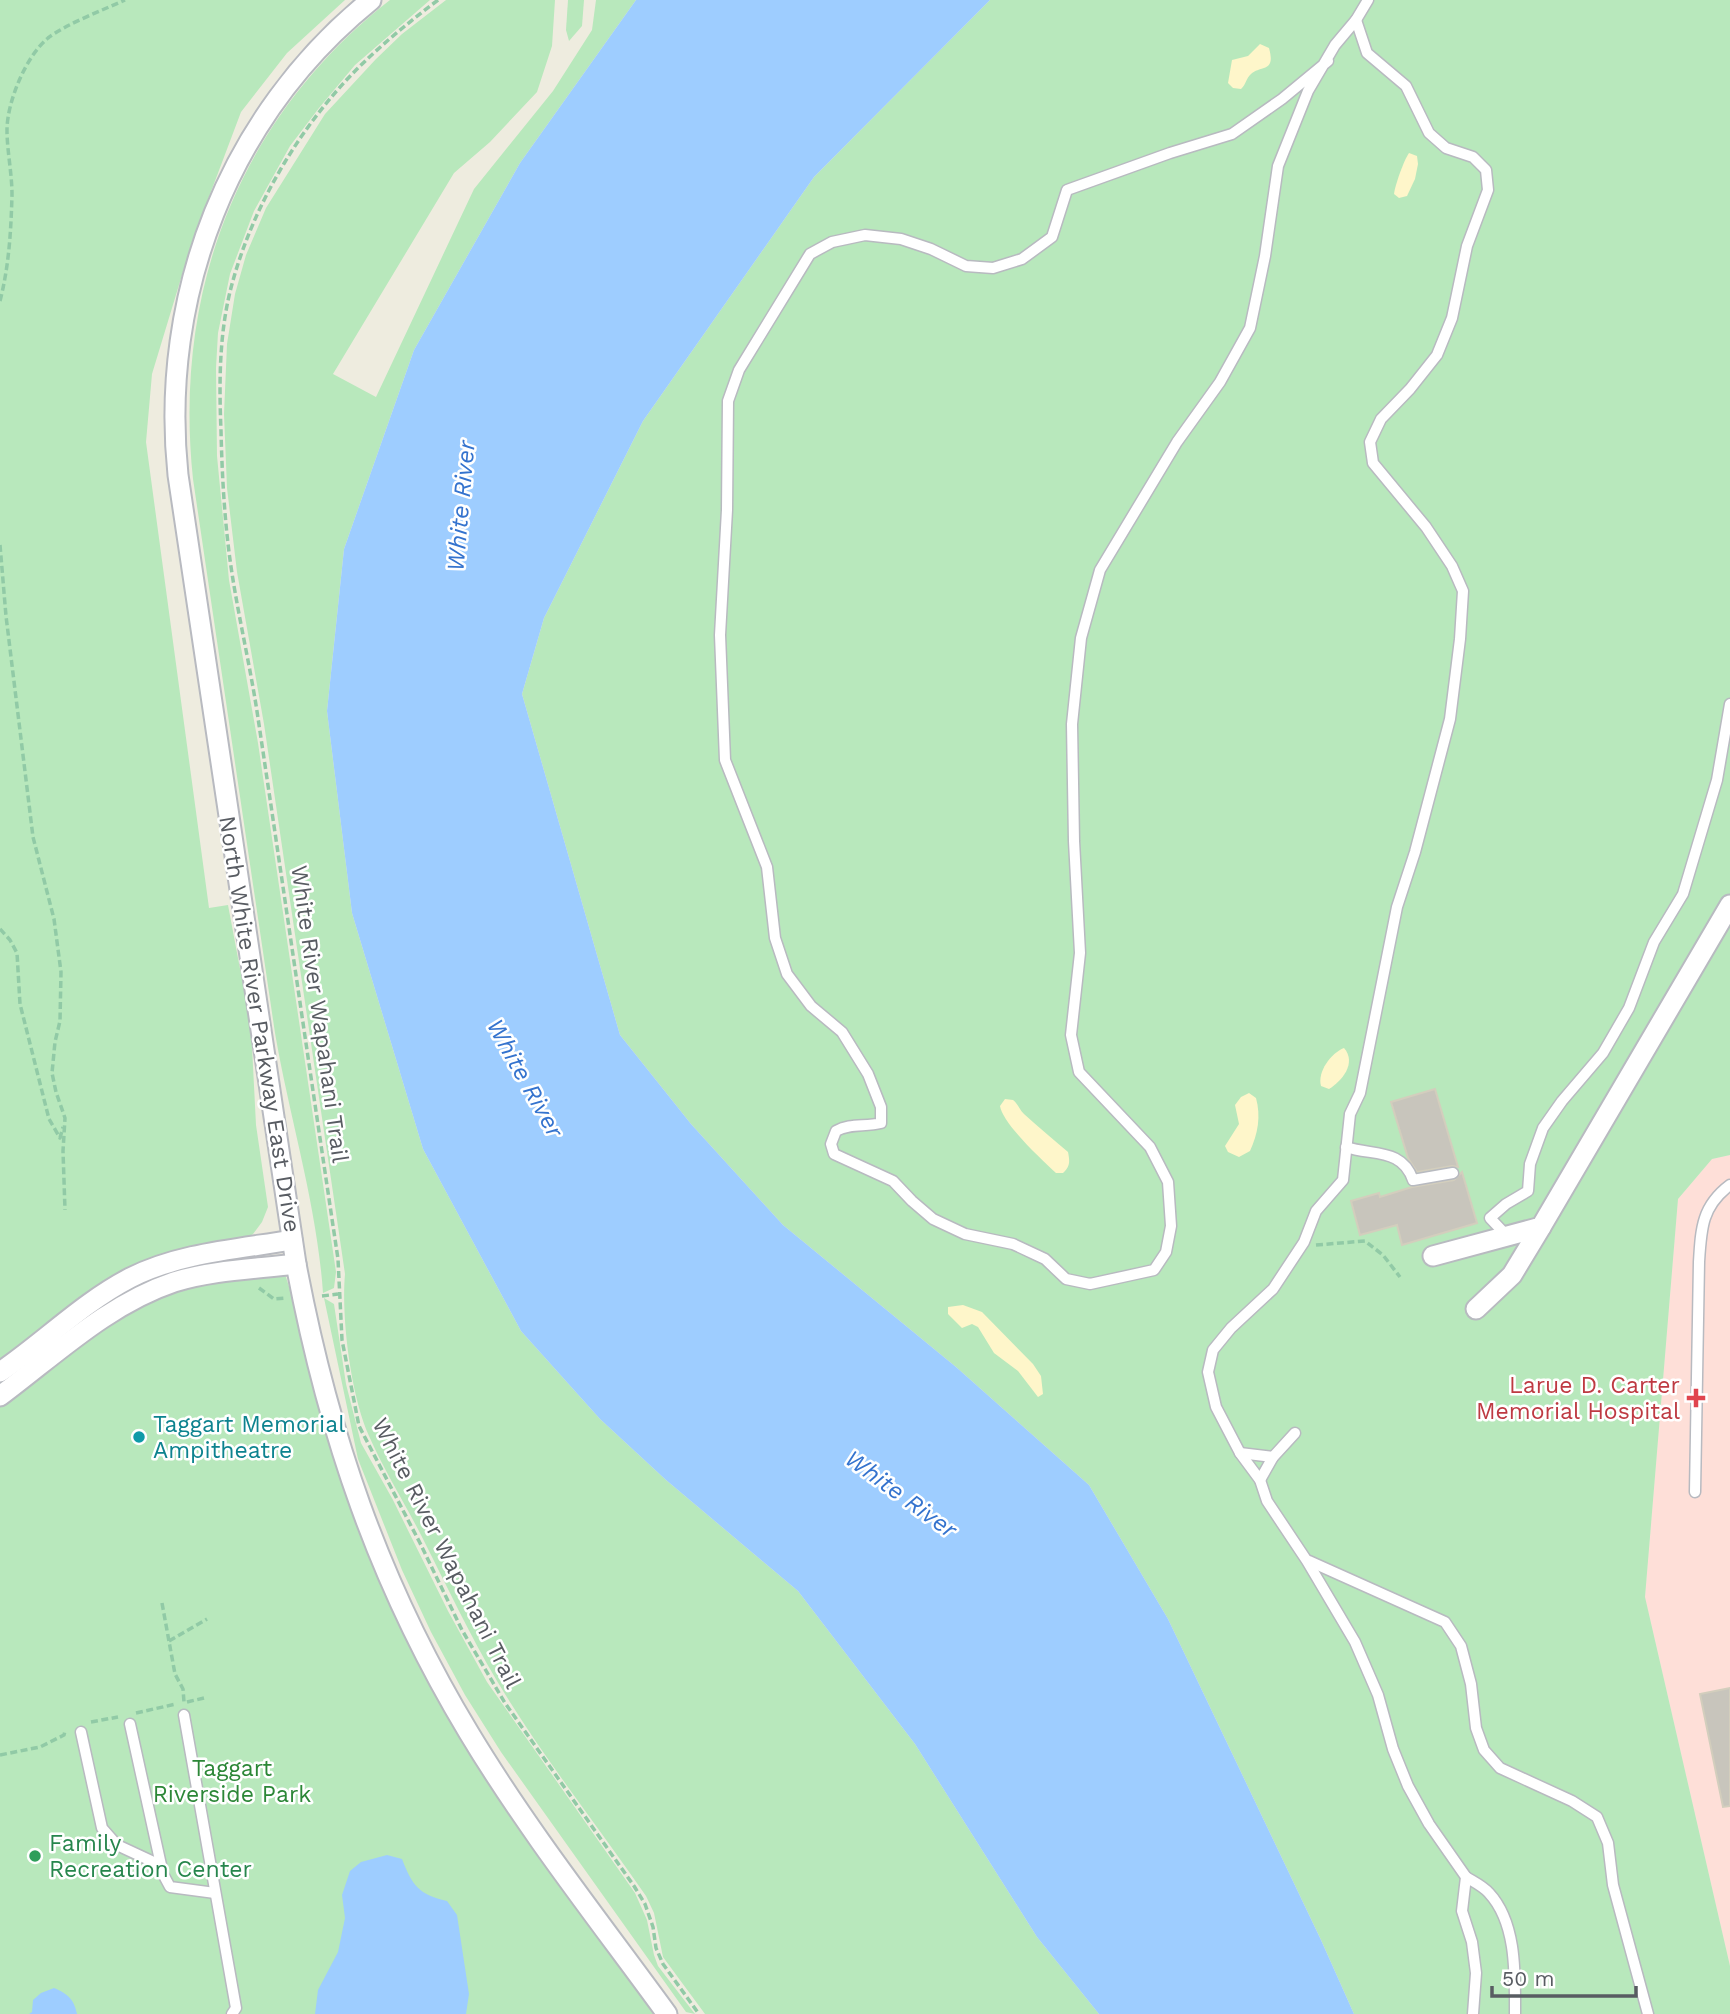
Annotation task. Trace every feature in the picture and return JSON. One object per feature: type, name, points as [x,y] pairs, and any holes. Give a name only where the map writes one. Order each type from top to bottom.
[{"type":"street","name":"North White River Parkway East Drive","points":[[371,0],[308,59],[260,122],[237,160],[215,208],[195,266],[180,334],[174,422],[178,475],[292,1240],[311,1343],[333,1427],[369,1531],[404,1613],[450,1701],[498,1777],[664,2013]]},
{"type":"street","points":[[1476,1309],[1512,1275],[1730,905]]},
{"type":"street","points":[[1433,1256],[1541,1227]]},
{"type":"street","points":[[0,1372],[99,1296],[133,1276],[194,1256],[292,1240]]},
{"type":"street","points":[[0,1396],[113,1311],[149,1292],[189,1278],[296,1264]]},
{"type":"lane","points":[[1328,61],[1282,99],[1232,134],[1067,190],[1052,237],[1022,259],[993,268],[966,266],[931,249],[901,239],[865,235],[832,242],[810,254],[739,370],[728,401],[727,510],[720,635],[725,760],[767,867],[775,938],[787,974],[811,1006],[842,1032],[868,1073],[881,1107],[881,1123],[868,1126],[846,1125],[835,1130],[831,1144],[834,1154],[893,1181],[933,1219],[965,1234],[1013,1244],[1045,1259],[1066,1279],[1090,1284],[1154,1270],[1166,1252],[1171,1226],[1168,1182],[1162,1170],[1150,1147],[1079,1073],[1072,1035],[1080,953],[1072,724],[1081,638],[1100,570],[1177,442],[1220,382],[1250,328],[1265,256],[1278,166],[1308,92],[1328,61],[1335,45],[1356,20],[1368,0]]},
{"type":"lane","points":[[1356,20],[1367,53],[1406,86],[1429,133],[1446,148],[1473,156],[1486,170],[1488,190],[1467,246],[1452,318],[1437,355],[1381,419],[1370,442],[1373,463],[1426,527],[1452,566],[1463,591],[1460,639],[1450,719],[1415,852],[1397,907],[1360,1093],[1350,1114],[1343,1180],[1315,1211],[1304,1242],[1273,1289],[1231,1328],[1213,1350],[1209,1372],[1216,1407],[1240,1453],[1260,1480],[1267,1501],[1307,1560],[1360,1653],[1378,1695],[1393,1749],[1408,1786],[1429,1824],[1466,1877],[1487,1890],[1495,1899],[1507,1923],[1513,1962],[1515,2014]]},
{"type":"lane","points":[[1507,1236],[1490,1218],[1506,1204],[1528,1191],[1530,1164],[1543,1128],[1562,1101],[1604,1053],[1629,1008],[1654,942],[1683,894],[1717,780],[1730,704]]},
{"type":"lane","points":[[1346,1147],[1390,1155],[1408,1167],[1413,1180],[1453,1173]]},
{"type":"lane","points":[[1695,1492],[1702,1224],[1716,1196],[1730,1185]]},
{"type":"lane","points":[[1260,1480],[1273,1457],[1295,1433]]},
{"type":"lane","points":[[1240,1453],[1273,1457]]},
{"type":"lane","points":[[1307,1560],[1445,1622],[1461,1646],[1471,1684],[1476,1728],[1484,1750],[1500,1768],[1572,1801],[1597,1817],[1608,1843],[1613,1885],[1648,2014]]},
{"type":"lane","points":[[184,1716],[236,2008],[232,2014]]},
{"type":"lane","points":[[131,1719],[160,1866],[170,1887],[215,1893]]},
{"type":"lane","points":[[81,1728],[102,1828],[117,1845],[160,1866]]},
{"type":"lane","points":[[1466,1877],[1462,1911],[1472,1942],[1476,1973],[1473,2014]]},
{"type":"path","points":[[0,301],[8,270],[12,217],[8,121],[24,71],[34,54],[51,36],[125,0]]},
{"type":"path","name":"White River Wapahani Trail","points":[[438,0],[383,44],[324,107],[295,148],[267,196],[244,248],[232,284],[222,339],[220,400],[229,553],[262,739],[338,1259],[342,1340],[359,1426],[488,1676],[639,1895],[653,1927],[656,1948],[663,1964],[699,2014]]},
{"type":"path","points":[[0,545],[6,617],[33,836],[54,919],[61,972],[60,1021],[52,1073],[65,1118],[65,1210]]},
{"type":"path","points":[[0,929],[17,953],[20,1004],[49,1119],[60,1138],[65,1118]]},
{"type":"path","points":[[1304,1242],[1317,1245],[1365,1241],[1383,1255],[1401,1277]]},
{"type":"path","points":[[253,1284],[274,1299]]},
{"type":"path","points":[[162,1602],[175,1674],[183,1689],[184,1702]]},
{"type":"path","points":[[169,1641],[207,1619]]},
{"type":"path","points":[[131,1719],[204,1698]]},
{"type":"path","points":[[81,1728],[119,1716]]},
{"type":"path","points":[[0,1755],[40,1747],[64,1735],[67,1727]]},
{"type":"shaded area","name":"Larue D. Carter Memorial Hospital","points":[[1730,1155],[1730,1966],[1645,1597],[1678,1199],[1712,1159]]},
{"type":"green space","points":[[0,0],[345,0],[287,53],[241,112],[192,242],[152,374],[146,442],[209,908],[228,905],[251,1027],[256,1125],[268,1207],[253,1234],[240,1242],[196,1250],[0,1362]]},
{"type":"green space","points":[[390,0],[430,0],[355,65],[290,146],[254,211],[230,274],[218,333],[216,368],[217,456],[229,580],[258,743],[336,1272],[334,1288],[323,1293],[315,1227],[275,1033],[193,479],[190,409],[194,341],[207,275],[227,213],[256,154],[293,98],[337,47]]},
{"type":"green space","points":[[446,0],[555,0],[552,46],[537,92],[490,142],[454,173],[333,374],[376,397],[474,189],[553,91],[592,30],[596,0],[636,0],[520,163],[414,350],[344,549],[327,711],[352,913],[423,1149],[521,1331],[600,1419],[666,1480],[798,1591],[915,1744],[1037,1937],[1099,2014],[705,2014],[663,1957],[654,1913],[646,1896],[532,1736],[487,1663],[381,1461],[363,1419],[352,1379],[345,1312],[345,1274],[264,724],[237,572],[227,488],[224,414],[227,344],[235,294],[246,255],[266,208],[325,114],[402,34]]},
{"type":"green space","points":[[568,0],[584,0],[582,26],[569,41],[566,30]]},
{"type":"green space","points":[[990,0],[1730,0],[1730,1155],[1712,1159],[1678,1199],[1645,1597],[1730,1966],[1730,2014],[1354,2014],[1168,1619],[1089,1485],[956,1367],[783,1225],[691,1124],[620,1035],[522,694],[544,618],[643,421],[814,177]]},
{"type":"green space","name":"Taggart Riverside Park","points":[[282,1265],[325,1397],[400,1604],[497,1777],[661,2014],[0,2014],[0,1369],[132,1290]]},
{"type":"green space","points":[[324,1298],[334,1304],[346,1384],[361,1443],[393,1500],[448,1611],[487,1682],[635,1893],[647,1920],[658,1966],[695,2014],[686,2012],[501,1752],[465,1695],[431,1632],[402,1570],[358,1459]]},
{"type":"sand","points":[[1260,44],[1269,48],[1269,65],[1251,74],[1241,89],[1233,88],[1228,83],[1232,60],[1248,56]]},
{"type":"sand","points":[[1409,153],[1417,156],[1415,179],[1407,196],[1399,198],[1394,194]]},
{"type":"sand","points":[[1344,1048],[1349,1060],[1346,1071],[1329,1089],[1321,1086],[1321,1075],[1326,1064],[1334,1054]]},
{"type":"sand","points":[[1249,1093],[1256,1098],[1258,1125],[1250,1151],[1239,1157],[1228,1152],[1225,1146],[1239,1124],[1235,1105],[1241,1097]]},
{"type":"sand","points":[[1005,1099],[1013,1100],[1024,1114],[1068,1152],[1069,1164],[1063,1173],[1056,1173],[1015,1131],[1000,1106]]},
{"type":"sand","points":[[963,1305],[982,1312],[1033,1364],[1041,1376],[1043,1394],[1038,1397],[1018,1371],[994,1353],[978,1327],[972,1324],[962,1328],[948,1314],[948,1307]]},
{"type":"water","name":"White River","points":[[636,0],[990,0],[814,177],[643,421],[544,618],[522,694],[620,1035],[691,1124],[783,1225],[956,1367],[1089,1485],[1168,1619],[1354,2014],[1099,2014],[1037,1937],[915,1744],[798,1591],[666,1480],[600,1419],[521,1331],[423,1149],[352,913],[327,711],[344,549],[414,350],[520,163]]},
{"type":"water","points":[[387,1855],[402,1859],[418,1888],[430,1896],[447,1901],[457,1915],[469,1994],[466,2014],[315,2014],[318,1990],[338,1952],[345,1918],[342,1895],[350,1871],[361,1862]]},
{"type":"water","points":[[54,1988],[70,1998],[77,2014],[29,2014],[32,2012],[33,2000],[41,1993]]},
{"type":"building","points":[[1435,1089],[1458,1167],[1417,1172],[1408,1158],[1391,1102]]},
{"type":"building","points":[[1462,1172],[1477,1223],[1402,1245],[1397,1225],[1360,1235],[1351,1201],[1379,1193],[1380,1197],[1412,1187],[1454,1180]]},
{"type":"building","points":[[1730,1688],[1730,1806],[1723,1807],[1700,1694]]},
{"type":"place","name":"Larue D. Carter Memorial Hospital","points":[[1696,1398]]},
{"type":"place","name":"Taggart Memorial Ampitheatre","points":[[139,1437]]},
{"type":"place","name":"Family Recreation Center","points":[[35,1856]]}]
